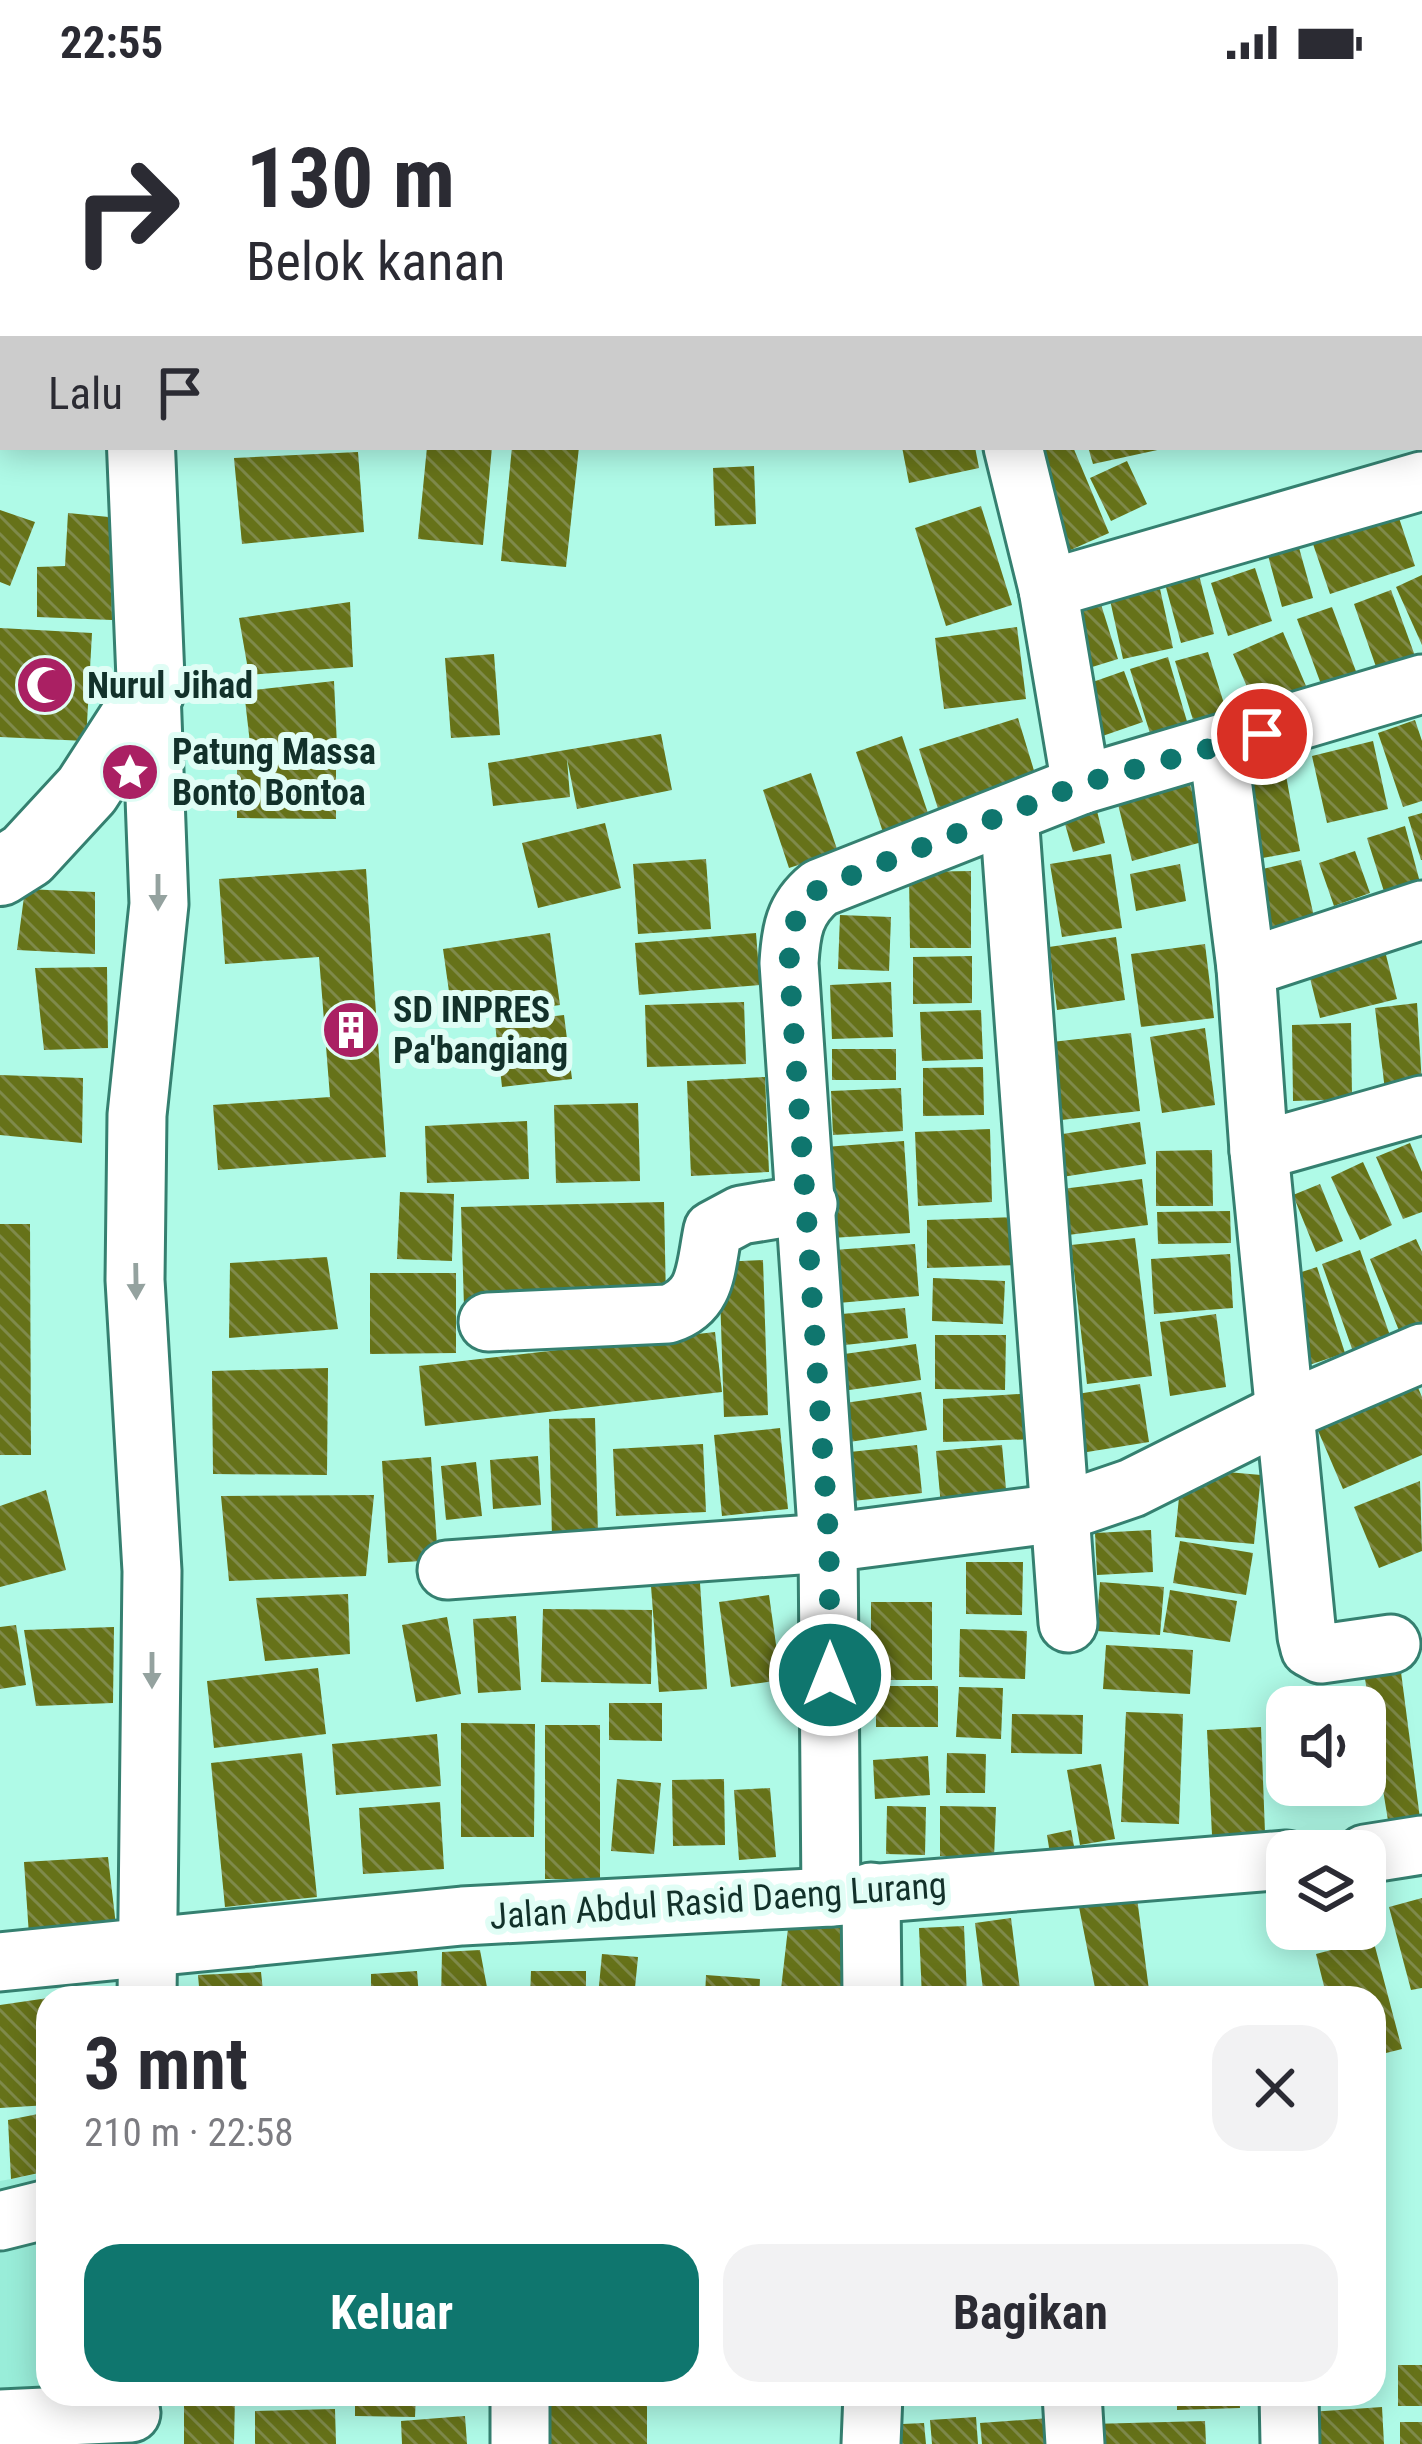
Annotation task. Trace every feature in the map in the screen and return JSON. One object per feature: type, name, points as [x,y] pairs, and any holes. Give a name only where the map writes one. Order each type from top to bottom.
[{"type":"main road","points":[[0,872],[27,855],[87,790],[151,691],[141,450]]},
{"type":"street","points":[[1014,450],[1048,589],[1081,784]]},
{"type":"street","points":[[1048,589],[1422,481]]},
{"type":"street","points":[[870,1986],[851,1894],[789,963],[791,928],[803,902],[820,888],[1081,784],[1218,748],[1422,685]]},
{"type":"street","points":[[148,1974],[152,1571],[135,1280],[137,1115],[159,904],[151,691]]},
{"type":"street","points":[[1218,748],[1246,968],[1282,1413],[1310,1648],[1321,1654],[1391,1644]]},
{"type":"street","points":[[87,790],[117,799],[158,823]]},
{"type":"street","points":[[1009,814],[1068,1624]]},
{"type":"street","points":[[1246,968],[1422,910]]},
{"type":"street","points":[[1259,1151],[1422,1105]]},
{"type":"street","points":[[488,1322],[668,1314],[690,1307],[699,1298],[712,1230],[741,1215],[808,1204]]},
{"type":"street","points":[[447,1570],[829,1543],[1059,1514],[1132,1488],[1282,1413],[1422,1353]]},
{"type":"street","points":[[1386,1851],[1422,1845]]},
{"type":"street","name":"Jalan Abdul Rasid Daeng Lurang","points":[[0,1962],[148,1974],[462,1916],[851,1894],[1266,1862]]},
{"type":"street","points":[[0,2221],[36,2212]]},
{"type":"street","points":[[520,2406],[520,2444]]},
{"type":"street","points":[[872,2444],[873,2406]]},
{"type":"street","points":[[1073,2406],[1075,2444]]},
{"type":"street","points":[[1289,2406],[1290,2444]]},
{"type":"street","points":[[0,2419],[131,2417]]},
{"type":"shaded area","points":[[36,2174],[36,2406],[0,2444],[0,2181]]},
{"type":"building","points":[[427,450],[492,450],[483,545],[418,539]]},
{"type":"building","points":[[512,450],[579,450],[566,567],[501,561]]},
{"type":"building","points":[[903,450],[976,450],[979,468],[909,483]]},
{"type":"building","points":[[1023,450],[1074,450],[1109,533],[1066,552]]},
{"type":"building","points":[[1089,450],[1157,450],[1093,464]]},
{"type":"building","points":[[358,452],[364,532],[242,544],[234,458]]},
{"type":"building","points":[[1127,461],[1147,504],[1111,521],[1090,478]]},
{"type":"building","points":[[754,466],[756,524],[715,526],[713,468]]},
{"type":"building","points":[[981,506],[1012,605],[946,626],[915,528]]},
{"type":"building","points":[[0,510],[35,522],[10,586],[0,582]]},
{"type":"building","points":[[1397,512],[1415,566],[1330,594],[1312,541]]},
{"type":"building","points":[[68,513],[119,518],[121,562],[111,563],[112,620],[37,617],[37,567],[65,566]]},
{"type":"building","points":[[1298,544],[1313,598],[1282,607],[1267,552]]},
{"type":"building","points":[[1255,568],[1272,621],[1228,636],[1211,583]]},
{"type":"building","points":[[1198,571],[1214,634],[1181,643],[1164,580]]},
{"type":"building","points":[[1422,575],[1422,645],[1396,587]]},
{"type":"building","points":[[1160,589],[1173,648],[1123,659],[1110,600]]},
{"type":"building","points":[[1391,590],[1419,667],[1381,681],[1354,604]]},
{"type":"building","points":[[1099,598],[1118,659],[1076,672],[1057,611]]},
{"type":"building","points":[[350,602],[353,667],[249,675],[239,618]]},
{"type":"building","points":[[1332,607],[1360,682],[1325,695],[1297,619]]},
{"type":"building","points":[[1017,627],[1026,699],[944,709],[935,638]]},
{"type":"building","name":"Nurul Jihad","points":[[0,628],[92,633],[86,741],[0,737]]},
{"type":"building","points":[[1283,632],[1309,693],[1259,715],[1233,654]]},
{"type":"building","points":[[1208,652],[1230,723],[1197,733],[1175,661]]},
{"type":"building","points":[[494,654],[500,735],[451,738],[445,658]]},
{"type":"building","points":[[1168,657],[1191,735],[1154,746],[1130,669]]},
{"type":"building","points":[[1124,671],[1143,722],[1088,741],[1070,690]]},
{"type":"building","points":[[334,681],[337,746],[251,752],[244,691]]},
{"type":"building","points":[[1018,718],[1039,787],[941,818],[919,749]]},
{"type":"building","points":[[1415,720],[1422,741],[1422,801],[1403,807],[1378,733]]},
{"type":"building","points":[[661,734],[672,790],[577,809],[567,759],[570,797],[493,806],[488,763]]},
{"type":"building","points":[[902,736],[935,834],[889,850],[856,752]]},
{"type":"building","points":[[1373,741],[1388,809],[1327,823],[1312,756]]},
{"type":"building","points":[[336,759],[336,819],[237,818],[237,768]]},
{"type":"building","points":[[1284,765],[1300,851],[1252,860],[1235,774]]},
{"type":"building","points":[[811,773],[838,852],[789,868],[763,790]]},
{"type":"building","points":[[1189,781],[1206,841],[1132,861],[1117,800]]},
{"type":"building","points":[[1096,807],[1105,843],[1073,852],[1063,817]]},
{"type":"building","points":[[1422,813],[1422,860],[1421,860],[1408,817]]},
{"type":"building","points":[[605,823],[621,888],[538,908],[522,843]]},
{"type":"building","points":[[1405,826],[1422,890],[1387,901],[1367,838]]},
{"type":"building","points":[[1355,851],[1370,893],[1334,906],[1319,863]]},
{"type":"building","points":[[1111,854],[1122,928],[1062,937],[1050,864]]},
{"type":"building","points":[[706,859],[711,929],[638,934],[633,864]]},
{"type":"building","points":[[1301,860],[1315,921],[1260,934],[1246,873]]},
{"type":"building","points":[[1180,864],[1186,901],[1136,911],[1130,874]]},
{"type":"building","name":"SD INPRES Pa'bangiang","points":[[366,869],[386,1157],[218,1170],[213,1105],[330,1097],[319,957],[225,964],[219,879]]},
{"type":"building","points":[[971,871],[971,948],[910,948],[909,872]]},
{"type":"building","points":[[25,889],[95,892],[95,954],[17,950]]},
{"type":"building","points":[[840,915],[891,917],[889,971],[838,969]]},
{"type":"building","points":[[550,933],[560,1005],[453,1020],[443,949]]},
{"type":"building","points":[[756,933],[760,985],[639,995],[635,943]]},
{"type":"building","points":[[1116,937],[1125,1000],[1057,1010],[1049,947]]},
{"type":"building","points":[[1383,943],[1397,999],[1320,1018],[1306,962]]},
{"type":"building","points":[[1205,944],[1214,1018],[1141,1027],[1131,954]]},
{"type":"building","points":[[972,956],[972,1003],[913,1004],[913,957]]},
{"type":"building","points":[[107,967],[108,1048],[44,1050],[35,968]]},
{"type":"building","points":[[891,982],[893,1037],[832,1039],[830,985]]},
{"type":"building","points":[[744,1002],[746,1064],[647,1067],[645,1005]]},
{"type":"building","points":[[1417,1003],[1422,1085],[1385,1090],[1375,1008]]},
{"type":"building","points":[[981,1010],[983,1059],[922,1061],[920,1012]]},
{"type":"building","points":[[564,1015],[572,1079],[502,1087],[495,1023]]},
{"type":"building","points":[[1351,1023],[1352,1099],[1293,1101],[1292,1025]]},
{"type":"building","points":[[1205,1028],[1215,1105],[1162,1113],[1150,1037]]},
{"type":"building","points":[[1131,1033],[1140,1111],[1061,1120],[1052,1042]]},
{"type":"building","points":[[832,1049],[896,1049],[896,1080],[832,1080]]},
{"type":"building","points":[[983,1067],[984,1115],[923,1116],[923,1068]]},
{"type":"building","points":[[0,1075],[83,1078],[82,1143],[0,1135]]},
{"type":"building","points":[[765,1077],[769,1172],[691,1176],[687,1081]]},
{"type":"building","points":[[901,1088],[903,1131],[833,1135],[831,1091]]},
{"type":"building","points":[[638,1103],[640,1181],[556,1183],[554,1105]]},
{"type":"building","points":[[527,1121],[529,1179],[427,1183],[425,1126]]},
{"type":"building","points":[[1140,1122],[1146,1164],[1062,1177],[1056,1135]]},
{"type":"building","points":[[990,1129],[992,1202],[918,1206],[915,1132]]},
{"type":"building","points":[[904,1141],[910,1233],[831,1238],[825,1147]]},
{"type":"building","points":[[1410,1143],[1422,1172],[1422,1212],[1403,1219],[1376,1157]]},
{"type":"building","points":[[1212,1150],[1213,1206],[1156,1206],[1156,1151]]},
{"type":"building","points":[[1363,1162],[1392,1225],[1360,1240],[1331,1177]]},
{"type":"building","points":[[1142,1179],[1148,1225],[1068,1235],[1062,1189]]},
{"type":"building","points":[[1320,1184],[1343,1241],[1316,1252],[1293,1195]]},
{"type":"building","points":[[400,1192],[454,1194],[452,1261],[397,1259]]},
{"type":"building","points":[[664,1202],[666,1301],[464,1307],[461,1207]]},
{"type":"building","points":[[1230,1211],[1231,1243],[1158,1244],[1157,1212]]},
{"type":"building","points":[[1017,1217],[1019,1265],[927,1268],[927,1220]]},
{"type":"building","points":[[0,1224],[30,1224],[31,1455],[0,1455]]},
{"type":"building","points":[[1135,1238],[1152,1376],[1087,1384],[1071,1245]]},
{"type":"building","points":[[1416,1239],[1422,1252],[1422,1324],[1400,1333],[1370,1259]]},
{"type":"building","points":[[915,1244],[919,1296],[838,1303],[834,1250]]},
{"type":"building","points":[[1360,1250],[1394,1347],[1356,1360],[1322,1264]]},
{"type":"building","points":[[1230,1254],[1233,1308],[1154,1314],[1151,1259]]},
{"type":"building","points":[[327,1257],[338,1329],[229,1338],[230,1263]]},
{"type":"building","points":[[763,1260],[768,1415],[724,1417],[719,1262]]},
{"type":"building","points":[[1317,1267],[1345,1353],[1303,1367],[1274,1281]]},
{"type":"building","points":[[370,1273],[456,1273],[456,1353],[370,1354]]},
{"type":"building","points":[[933,1278],[1005,1281],[1003,1324],[932,1321]]},
{"type":"building","points":[[905,1308],[908,1338],[845,1345],[842,1314]]},
{"type":"building","points":[[1216,1314],[1226,1387],[1170,1396],[1160,1322]]},
{"type":"building","points":[[715,1332],[722,1392],[425,1426],[419,1366]]},
{"type":"building","points":[[935,1335],[1006,1335],[1005,1390],[935,1389]]},
{"type":"building","points":[[916,1344],[921,1380],[842,1391],[837,1355]]},
{"type":"building","points":[[328,1368],[327,1475],[213,1474],[212,1371]]},
{"type":"building","points":[[1410,1369],[1422,1397],[1422,1455],[1343,1489],[1310,1412]]},
{"type":"building","points":[[1140,1384],[1149,1442],[1081,1453],[1071,1395]]},
{"type":"building","points":[[921,1392],[927,1430],[843,1443],[838,1404]]},
{"type":"building","points":[[1033,1393],[1037,1439],[943,1442],[943,1399]]},
{"type":"building","points":[[595,1418],[598,1535],[552,1536],[549,1419]]},
{"type":"building","points":[[780,1428],[788,1509],[722,1516],[714,1435]]},
{"type":"building","points":[[703,1444],[706,1512],[616,1516],[613,1449]]},
{"type":"building","points":[[917,1445],[922,1493],[845,1502],[840,1453]]},
{"type":"building","points":[[1002,1445],[1007,1500],[941,1506],[936,1451]]},
{"type":"building","points":[[538,1456],[541,1505],[493,1509],[490,1460]]},
{"type":"building","points":[[431,1457],[438,1560],[388,1563],[382,1461]]},
{"type":"building","points":[[476,1462],[482,1516],[446,1520],[441,1466]]},
{"type":"building","points":[[1182,1468],[1261,1475],[1254,1544],[1175,1537]]},
{"type":"building","points":[[1420,1481],[1422,1551],[1379,1568],[1354,1507]]},
{"type":"building","points":[[46,1490],[66,1570],[0,1587],[0,1506]]},
{"type":"building","points":[[374,1495],[366,1576],[229,1581],[221,1496]]},
{"type":"building","points":[[1151,1530],[1153,1572],[1097,1575],[1095,1533]]},
{"type":"building","points":[[1180,1541],[1253,1553],[1246,1595],[1173,1583]]},
{"type":"building","points":[[966,1562],[1023,1562],[1022,1615],[966,1614]]},
{"type":"building","points":[[1100,1582],[1164,1587],[1160,1635],[1096,1631]]},
{"type":"building","points":[[700,1583],[707,1689],[659,1692],[651,1586]]},
{"type":"building","points":[[1170,1590],[1237,1601],[1230,1642],[1163,1632]]},
{"type":"building","points":[[348,1594],[350,1654],[265,1661],[256,1598]]},
{"type":"building","points":[[769,1595],[781,1680],[731,1687],[719,1602]]},
{"type":"building","points":[[871,1602],[932,1602],[932,1680],[871,1680]]},
{"type":"building","points":[[543,1609],[652,1610],[651,1684],[541,1682]]},
{"type":"building","points":[[516,1616],[521,1690],[478,1693],[473,1619]]},
{"type":"building","points":[[447,1617],[461,1694],[416,1702],[402,1625]]},
{"type":"building","points":[[16,1625],[26,1685],[0,1689],[0,1627]]},
{"type":"building","points":[[114,1627],[113,1703],[36,1706],[24,1630]]},
{"type":"building","points":[[960,1629],[1027,1631],[1025,1679],[959,1677]]},
{"type":"building","points":[[1106,1645],[1193,1650],[1190,1694],[1103,1689]]},
{"type":"building","points":[[318,1668],[326,1734],[214,1748],[207,1681]]},
{"type":"building","points":[[1401,1672],[1422,1834],[1391,1839],[1386,1806],[1386,1686],[1366,1686],[1365,1679]]},
{"type":"building","points":[[876,1686],[938,1686],[938,1727],[876,1727]]},
{"type":"building","points":[[959,1687],[1003,1688],[1001,1739],[956,1737]]},
{"type":"building","points":[[609,1703],[662,1703],[662,1741],[609,1740]]},
{"type":"building","points":[[1126,1712],[1183,1714],[1179,1824],[1121,1822]]},
{"type":"building","points":[[1012,1714],[1083,1715],[1082,1754],[1011,1753]]},
{"type":"building","points":[[461,1723],[535,1724],[534,1837],[461,1837]]},
{"type":"building","points":[[545,1725],[600,1725],[600,1879],[545,1879]]},
{"type":"building","points":[[1261,1727],[1265,1833],[1212,1835],[1207,1730]]},
{"type":"building","points":[[437,1734],[441,1786],[336,1795],[332,1744]]},
{"type":"building","points":[[302,1753],[317,1897],[225,1907],[211,1763]]},
{"type":"building","points":[[947,1753],[986,1754],[985,1793],[946,1793]]},
{"type":"building","points":[[928,1756],[930,1795],[875,1799],[873,1760]]},
{"type":"building","points":[[1101,1764],[1115,1839],[1080,1845],[1067,1770]]},
{"type":"building","points":[[617,1779],[661,1783],[654,1854],[611,1851]]},
{"type":"building","points":[[724,1779],[725,1845],[673,1846],[672,1780]]},
{"type":"building","points":[[770,1788],[776,1857],[739,1860],[734,1790]]},
{"type":"building","points":[[440,1802],[444,1869],[363,1874],[359,1808]]},
{"type":"building","points":[[887,1806],[926,1807],[925,1855],[886,1854]]},
{"type":"building","points":[[940,1806],[996,1807],[994,1858],[940,1856]]},
{"type":"building","points":[[1071,1830],[1077,1862],[1052,1866],[1047,1835]]},
{"type":"building","points":[[108,1857],[117,1934],[30,1950],[24,1862]]},
{"type":"building","points":[[1137,1898],[1148,1986],[1095,1986],[1079,1907]]},
{"type":"building","points":[[1422,1898],[1422,1988],[1411,1990],[1389,1907]]},
{"type":"building","points":[[1011,1918],[1020,1986],[983,1986],[975,1923]]},
{"type":"building","points":[[862,1926],[864,1986],[781,1986],[788,1928]]},
{"type":"building","points":[[964,1926],[966,1986],[921,1986],[919,1928]]},
{"type":"building","points":[[480,1950],[487,1986],[441,1986],[442,1952]]},
{"type":"building","points":[[1376,1950],[1385,1986],[1324,1986],[1316,1954]]},
{"type":"building","points":[[602,1954],[638,1957],[635,1986],[599,1986]]},
{"type":"building","points":[[417,1971],[418,1986],[371,1986],[371,1974]]},
{"type":"building","points":[[531,1971],[586,1971],[586,1986],[530,1986]]},
{"type":"building","points":[[261,1972],[262,1986],[199,1986],[198,1975]]},
{"type":"building","points":[[706,1975],[760,1979],[760,1986],[706,1986]]},
{"type":"building","points":[[1386,1988],[1402,2049],[1386,2053]]},
{"type":"building","points":[[36,2000],[36,2106],[0,2108],[0,2005]]},
{"type":"building","points":[[36,2114],[36,2174],[11,2179],[8,2120]]},
{"type":"building","points":[[1398,2365],[1422,2365],[1422,2406],[1398,2406]]},
{"type":"building","points":[[184,2406],[235,2406],[234,2444],[184,2444]]},
{"type":"building","points":[[355,2406],[415,2406],[415,2417],[355,2416]]},
{"type":"building","points":[[546,2406],[647,2406],[647,2444],[546,2444]]},
{"type":"building","points":[[1177,2406],[1240,2408],[1177,2410]]},
{"type":"building","points":[[1382,2407],[1384,2444],[1313,2444],[1310,2412]]},
{"type":"building","points":[[335,2409],[336,2444],[255,2444],[255,2411]]},
{"type":"building","points":[[465,2416],[467,2444],[402,2444],[401,2421]]},
{"type":"building","points":[[976,2417],[978,2444],[932,2444],[930,2420]]},
{"type":"building","points":[[1050,2418],[1051,2444],[982,2444],[980,2423]]},
{"type":"building","points":[[1205,2421],[1206,2444],[1092,2444],[1091,2424]]},
{"type":"building","points":[[1400,2422],[1422,2422],[1422,2444],[1400,2444]]},
{"type":"building","points":[[924,2423],[926,2444],[882,2444],[881,2425]]},
{"type":"place","name":"Nurul Jihad","points":[[45,685]]},
{"type":"place","name":"Patung Massa Bonto Bontoa","points":[[130,772]]},
{"type":"place","name":"SD INPRES Pa'bangiang","points":[[351,1030]]},
{"type":"route","points":[[830,1675],[829,1543],[789,963],[791,928],[803,902],[820,888],[1081,784],[1262,734]]}]
